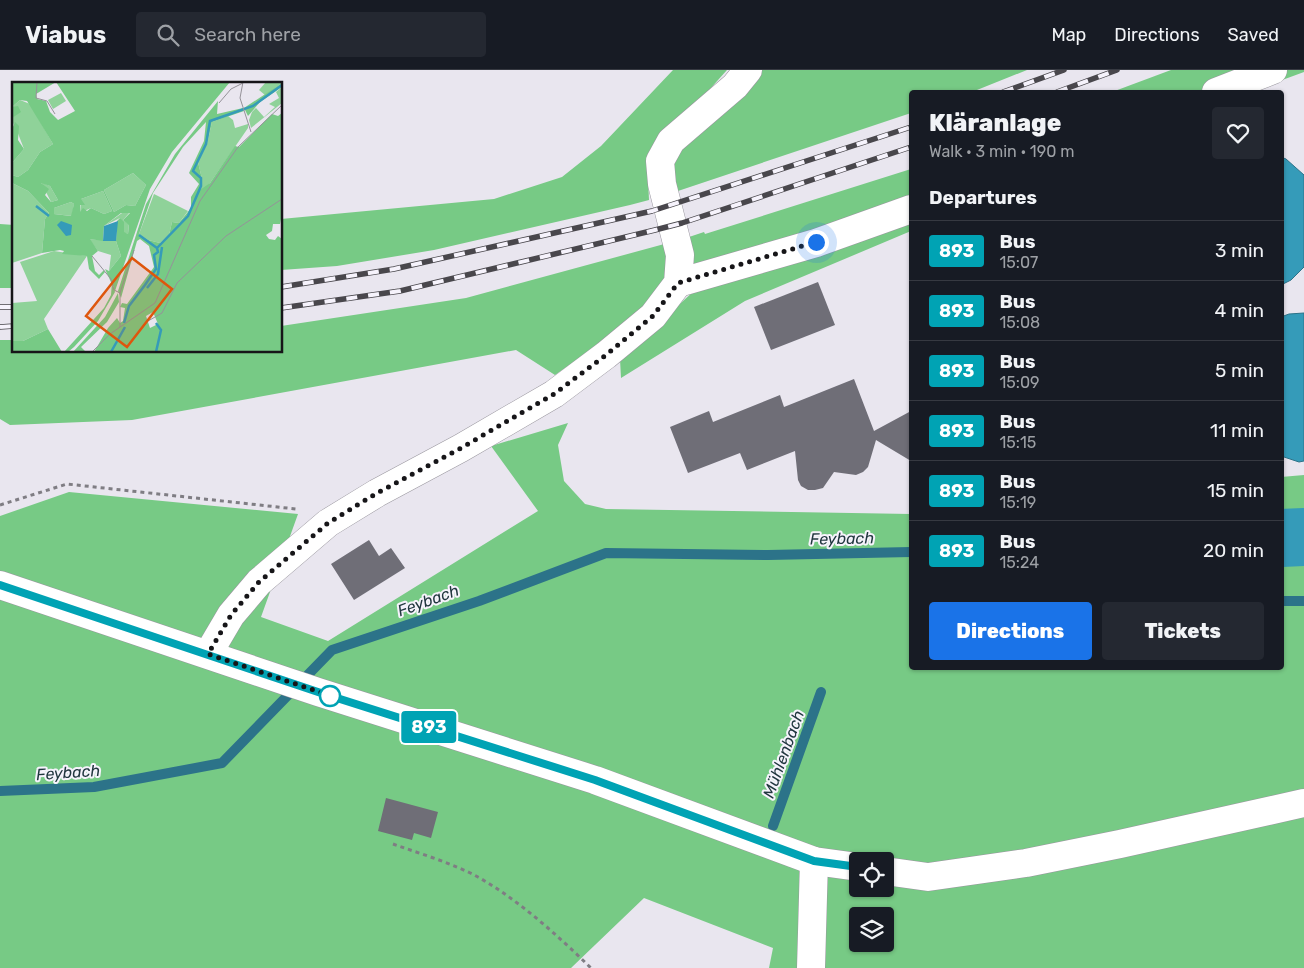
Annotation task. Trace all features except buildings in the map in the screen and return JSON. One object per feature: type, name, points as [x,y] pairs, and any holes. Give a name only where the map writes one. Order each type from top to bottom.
[{"type":"main road","points":[[208,654],[231,615],[259,582],[328,523],[377,493],[461,448],[554,394],[606,355],[653,316],[678,283],[680,255],[662,184],[660,161],[671,140],[735,86],[748,70]]},
{"type":"main road","points":[[1221,90],[1273,70]]},
{"type":"main road","points":[[678,283],[816,242],[909,210]]},
{"type":"main road","points":[[0,585],[334,697],[595,780],[814,861],[849,867]]},
{"type":"main road","points":[[894,872],[928,877],[1026,863],[1304,803]]},
{"type":"main road","points":[[811,968],[814,861]]},
{"type":"path","points":[[0,505],[67,484],[303,510],[328,523]]},
{"type":"path","points":[[393,844],[439,860],[478,877],[540,922],[591,968]]},
{"type":"green space","points":[[673,70],[727,70],[647,159],[649,200],[434,250],[337,266],[282,270],[282,219],[494,199],[562,177],[601,146]]},
{"type":"green space","points":[[762,70],[1027,70],[977,90],[909,90],[909,114],[669,194],[670,160]]},
{"type":"green space","points":[[1171,70],[1304,70],[1304,72],[1255,90],[1117,90]]},
{"type":"green space","points":[[909,170],[909,232],[745,301],[621,378],[620,359],[695,290],[689,237],[704,232],[705,234]]},
{"type":"green space","points":[[0,224],[12,225],[12,288],[0,288]]},
{"type":"green space","points":[[668,243],[666,283],[645,313],[555,375],[516,350],[132,420],[10,425],[0,419],[0,340],[12,340],[12,352],[282,352],[282,326],[466,298]]},
{"type":"green space","points":[[568,423],[558,445],[564,481],[585,504],[606,509],[909,514],[909,670],[1284,670],[1284,477],[1304,475],[1304,968],[769,968],[773,948],[644,898],[571,968],[0,968],[0,516],[69,492],[298,514],[261,617],[328,641],[538,511],[491,446]]},
{"type":"water","points":[[1284,158],[1304,175],[1304,267],[1291,280],[1284,284]]},
{"type":"water","points":[[1304,313],[1304,461],[1299,462],[1284,457],[1284,316]]},
{"type":"waterway","points":[[1284,538],[1304,537]]},
{"type":"waterway","name":"Feybach","points":[[0,791],[94,787],[222,763],[332,650],[479,601],[606,553],[768,555],[909,552]]},
{"type":"waterway","name":"Mühlenbach","points":[[1284,601],[1304,601]]},
{"type":"waterway","name":"Mühlenbach","points":[[773,826],[821,692]]},
{"type":"railway","points":[[1009,90],[1064,70]]},
{"type":"railway","points":[[1062,90],[1117,70]]},
{"type":"railway","points":[[282,287],[394,269],[652,211],[909,128]]},
{"type":"railway","points":[[282,308],[400,291],[655,230],[682,223],[909,148]]},
{"type":"railway","points":[[0,307],[12,307]]},
{"type":"railway","points":[[0,327],[12,326]]},
{"type":"bus line","name":"893","points":[[0,585],[318,692],[595,780],[814,861],[849,866]]},
{"type":"route","points":[[330,696],[334,697],[208,654],[231,615],[259,582],[328,523],[377,493],[461,448],[554,394],[606,355],[653,316],[678,283],[816,242]]}]
